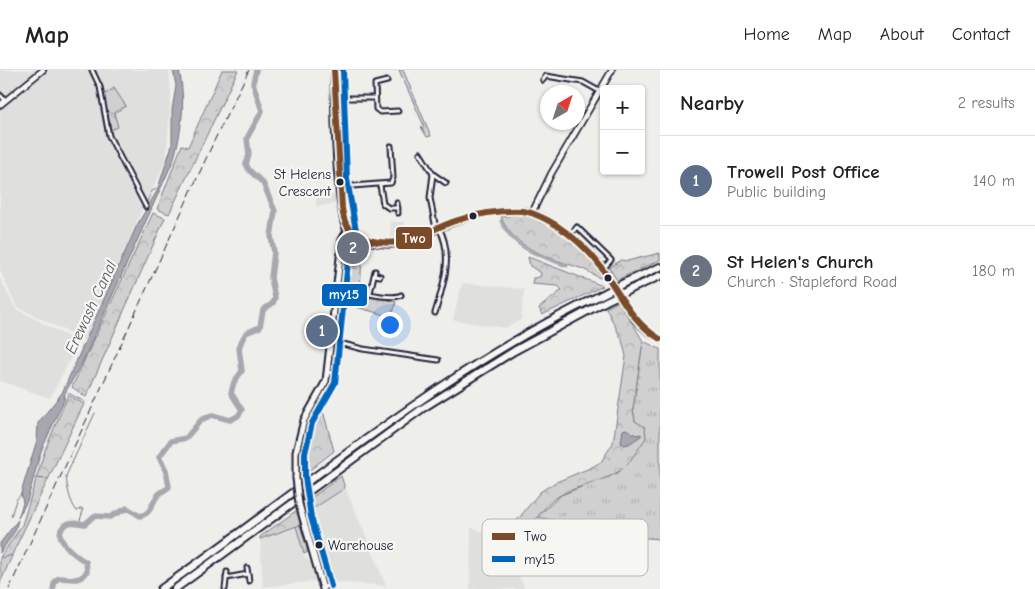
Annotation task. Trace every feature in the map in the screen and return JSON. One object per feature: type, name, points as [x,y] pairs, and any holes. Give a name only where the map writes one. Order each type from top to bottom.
[{"type":"highway","points":[[161,589],[415,403],[510,344],[626,282],[660,267]]},
{"type":"highway","points":[[175,589],[361,450],[423,408],[507,355],[606,301],[660,276]]},
{"type":"main road","points":[[334,70],[340,187],[343,218],[347,231],[364,240],[392,245],[408,243],[457,221],[501,212],[532,212],[570,235],[603,270],[637,323],[660,339]]},
{"type":"main road","points":[[323,588],[299,504],[296,452],[304,420],[324,386],[328,370],[334,341],[342,238],[347,231]]},
{"type":"street","points":[[0,105],[43,70]]},
{"type":"street","points":[[92,70],[101,93],[109,136],[146,207]]},
{"type":"street","points":[[545,70],[545,78],[583,82],[599,91]]},
{"type":"street","points":[[532,212],[543,188],[612,70]]},
{"type":"street","points":[[385,80],[376,83],[375,98],[378,111],[397,112]]},
{"type":"street","points":[[0,95],[5,100]]},
{"type":"street","points":[[335,98],[375,98]]},
{"type":"street","points":[[340,187],[390,184],[393,179],[392,146]]},
{"type":"street","points":[[420,153],[433,174],[446,183]]},
{"type":"street","points":[[433,174],[430,198],[437,229],[445,241],[446,268],[435,313]]},
{"type":"street","points":[[380,185],[383,204],[389,208],[398,205],[398,213]]},
{"type":"street","points":[[570,235],[577,227],[611,260],[603,270]]},
{"type":"street","points":[[370,293],[375,273],[380,276]]},
{"type":"street","points":[[338,288],[390,298],[402,295]]},
{"type":"street","points":[[334,341],[363,349],[438,360]]},
{"type":"street","points":[[248,568],[248,581]]},
{"type":"street","points":[[224,589],[227,572]]},
{"type":"street","points":[[226,578],[248,574]]},
{"type":"street","points":[[323,588],[328,586],[330,589]]},
{"type":"shaded area","points":[[0,70],[169,70],[171,93],[166,162],[143,207],[85,341],[16,306],[0,270]]},
{"type":"shaded area","points":[[173,70],[179,70],[183,104],[179,139],[173,161],[82,363],[65,393],[64,400],[41,451],[27,501],[18,518],[23,503],[21,493],[37,440],[38,423],[62,393],[137,225],[157,191],[172,145],[172,110],[176,86]]},
{"type":"shaded area","points":[[336,195],[337,204],[316,206],[316,197]]},
{"type":"shaded area","points":[[391,222],[404,222],[405,239],[390,241]]},
{"type":"shaded area","points":[[0,278],[15,308],[68,337],[73,345],[73,354],[50,398],[0,381]]},
{"type":"shaded area","points":[[462,283],[524,289],[521,320],[505,328],[453,320]]},
{"type":"shaded area","points":[[626,429],[636,435],[641,434],[641,436],[624,445],[621,443],[623,430]]},
{"type":"shaded area","points":[[345,488],[386,586],[324,581],[307,513]]},
{"type":"shaded area","points":[[18,520],[15,531],[0,553],[0,543]]},
{"type":"shaded area","points":[[296,526],[305,558],[312,563],[318,581],[263,587],[260,539]]},
{"type":"shaded area","points":[[471,527],[482,532],[482,576],[519,576],[525,589],[470,589]]},
{"type":"green space","points":[[222,70],[238,70],[169,214],[157,209],[182,145],[188,147]]},
{"type":"green space","points":[[399,70],[403,70],[431,136],[427,137],[421,127],[424,126]]},
{"type":"green space","points":[[114,88],[126,106],[114,113],[118,127],[110,129],[104,95]]},
{"type":"green space","points":[[153,213],[165,218],[86,397],[72,387]]},
{"type":"green space","points":[[516,215],[543,221],[567,236],[587,256],[603,279],[524,245],[515,238],[501,217]]},
{"type":"green space","points":[[345,244],[363,244],[360,289],[342,286]]},
{"type":"green space","points":[[660,253],[660,260],[617,280],[609,268],[621,260],[627,261]]},
{"type":"green space","points":[[528,257],[603,286],[542,315],[539,308],[562,290],[558,286],[532,284],[533,278],[540,277],[541,273],[530,266]]},
{"type":"green space","points":[[371,295],[396,302],[392,317],[356,307],[357,301],[368,304]]},
{"type":"green space","points":[[619,301],[643,341],[633,409],[635,421],[645,427],[646,438],[625,467],[609,477],[560,495],[546,506],[536,519],[518,519],[540,492],[554,483],[601,462],[613,443],[626,356],[622,340],[606,308]]},
{"type":"green space","points":[[643,341],[660,349],[660,539],[648,538],[648,519],[547,519],[537,517],[561,495],[618,473],[646,438],[635,421],[633,409]]},
{"type":"green space","points":[[68,395],[84,404],[12,555],[3,558],[1,556],[22,525],[45,450]]},
{"type":"green space","points":[[320,400],[334,451],[302,476],[300,467],[304,464],[308,431],[312,415]]},
{"type":"green space","points":[[341,476],[345,488],[305,514],[303,504]]},
{"type":"green space","points":[[297,510],[300,525],[260,539],[260,537]]},
{"type":"green space","points":[[300,525],[308,552],[304,554],[296,526]]},
{"type":"green space","points":[[12,556],[0,583],[0,557]]},
{"type":"waterway","points":[[53,589],[55,581],[59,578],[78,578],[87,571],[86,562],[70,550],[61,539],[60,533],[62,528],[71,522],[85,524],[94,516],[110,517],[127,508],[140,516],[144,515],[150,510],[156,497],[169,487],[166,470],[159,457],[171,441],[186,438],[201,420],[212,415],[230,420],[238,416],[242,410],[231,393],[234,382],[242,371],[239,348],[246,333],[260,327],[263,310],[273,303],[275,298],[271,278],[274,252],[271,236],[275,211],[263,183],[249,170],[246,164],[249,155],[247,138],[262,111],[253,83],[256,70]]},
{"type":"waterway","points":[[146,204],[152,191],[158,188]]},
{"type":"waterway","points":[[501,221],[506,231],[520,245],[537,255],[567,266]]},
{"type":"waterway","points":[[68,393],[85,402]]},
{"type":"waterway","points":[[79,523],[83,511],[82,508],[77,511],[72,504],[66,476],[95,413]]},
{"type":"waterway","points":[[35,478],[48,479]]},
{"type":"waterway","points":[[11,516],[16,500],[22,493]]},
{"type":"railway","points":[[9,589],[215,139],[249,70]]},
{"type":"transit line","name":"Two","points":[[334,70],[342,208],[344,220],[352,233],[368,240],[393,243],[414,238],[446,224],[482,214],[514,211],[535,214],[563,230],[588,251],[634,317],[660,339]]},
{"type":"transit line","name":"my15","points":[[331,586],[311,517],[305,477],[305,453],[312,423],[335,383],[350,243],[356,231],[347,179],[343,70]]},
{"type":"place","name":"St Helens Crescent","points":[[340,182]]},
{"type":"place","name":"St Helen's Church","points":[[353,248]]},
{"type":"place","name":"Trowell Post Office","points":[[322,331]]},
{"type":"place","name":"Warehouse","points":[[319,545]]},
{"type":"water label","name":"Erewash Canal","points":[[90,307]]}]
